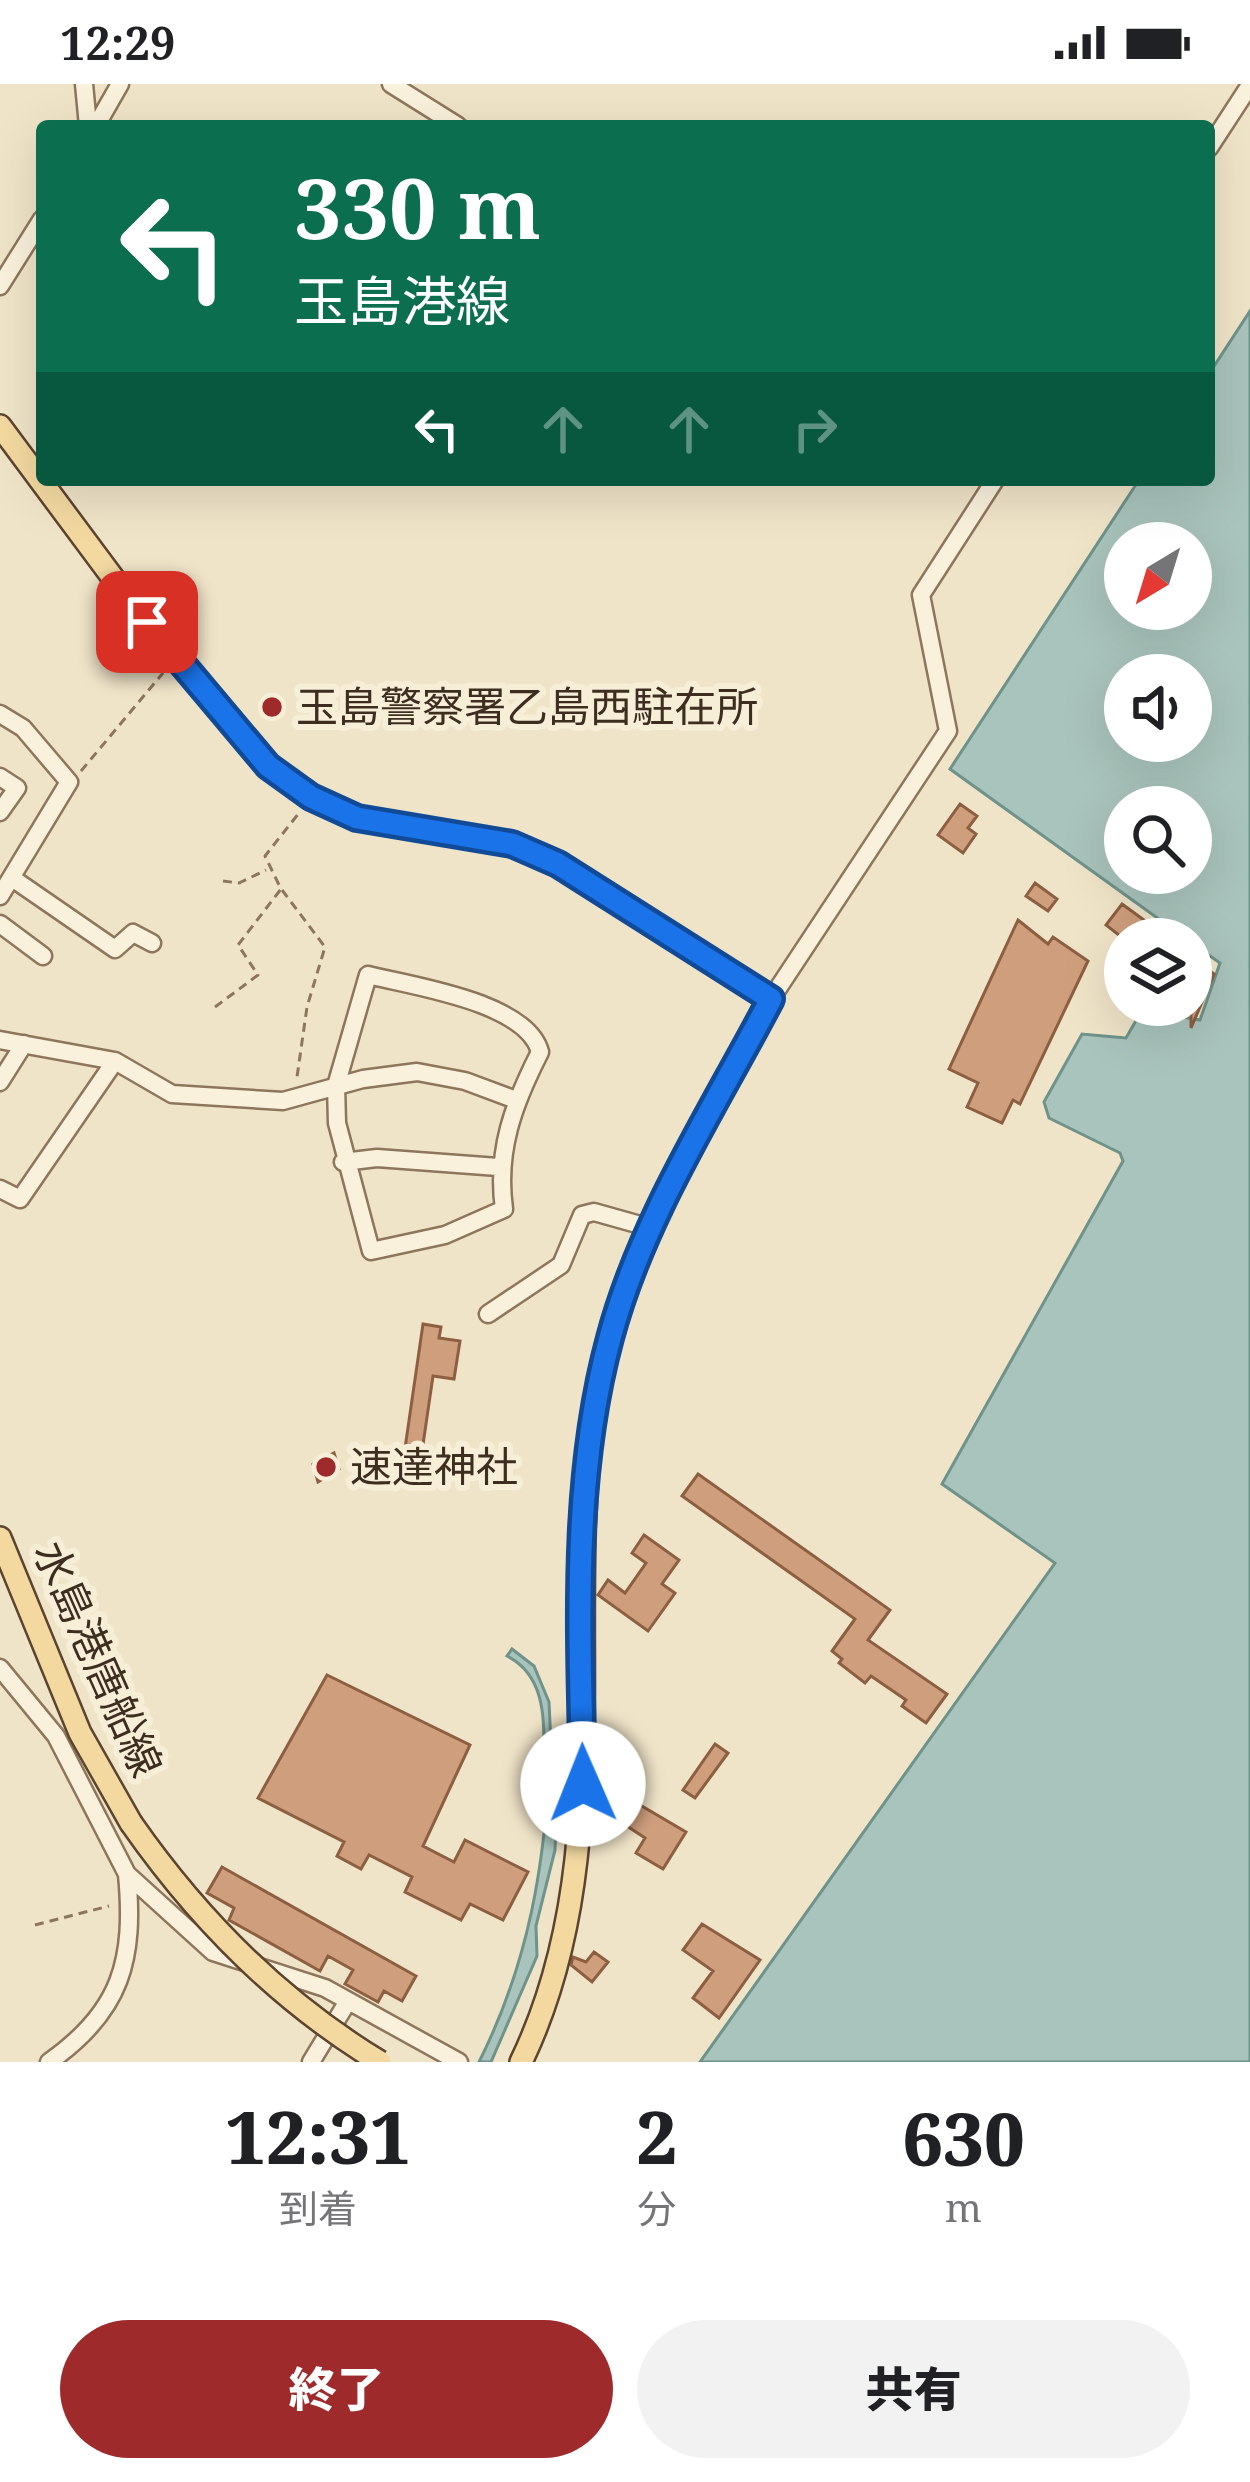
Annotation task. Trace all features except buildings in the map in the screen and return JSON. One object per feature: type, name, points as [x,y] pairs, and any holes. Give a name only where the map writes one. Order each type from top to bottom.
[{"type":"main road","points":[[0,425],[36,472]]},
{"type":"main road","points":[[46,486],[176,657],[268,766],[311,797],[357,818],[512,844],[558,864],[771,999],[651,1228],[611,1333],[593,1410],[586,1480],[578,1875],[565,1946],[543,2016],[520,2062]]},
{"type":"main road","name":"水島港唐船線","points":[[0,1538],[80,1733],[131,1823],[165,1871],[238,1954],[380,2062]]},
{"type":"street","points":[[84,84],[91,120]]},
{"type":"street","points":[[96,120],[120,84]]},
{"type":"street","points":[[391,84],[448,120]]},
{"type":"street","points":[[1215,139],[1250,85]]},
{"type":"street","points":[[0,286],[36,230]]},
{"type":"street","points":[[26,248],[36,254]]},
{"type":"street","points":[[771,999],[948,731],[921,595],[991,486]]},
{"type":"street","points":[[0,714],[23,728],[69,782],[0,896]]},
{"type":"street","points":[[0,777],[17,788],[0,812]]},
{"type":"street","points":[[12,878],[115,950],[134,933],[152,943]]},
{"type":"street","points":[[0,924],[43,956]]},
{"type":"street","points":[[368,975],[478,1002],[524,1029],[540,1052],[516,1100],[498,1167],[505,1209],[445,1235],[371,1251],[343,1162],[336,1086],[368,975]]},
{"type":"street","points":[[0,1040],[115,1061],[172,1094],[258,1103],[417,1072],[464,1081],[516,1100]]},
{"type":"street","points":[[0,1082],[24,1044]]},
{"type":"street","points":[[0,1190],[20,1199],[115,1061]]},
{"type":"street","points":[[343,1162],[377,1158],[498,1167]]},
{"type":"street","points":[[488,1314],[561,1265],[582,1215],[594,1212],[651,1228]]},
{"type":"street","points":[[0,1668],[56,1736],[127,1874],[213,1952],[325,1988],[459,2062]]},
{"type":"street","points":[[49,2062],[110,2002],[122,1980],[128,1963],[127,1874]]},
{"type":"street","points":[[311,2062],[348,2001]]},
{"type":"path","points":[[69,782],[176,657]]},
{"type":"path","points":[[291,1099],[307,1007],[326,951],[308,920],[280,889],[265,856],[311,797]]},
{"type":"path","points":[[223,881],[239,884],[268,869]]},
{"type":"path","points":[[215,1007],[258,975],[238,945],[280,889]]},
{"type":"path","points":[[35,1924],[130,1901]]},
{"type":"water","points":[[1250,311],[1250,2062],[700,2062],[1055,1563],[942,1484],[1123,1161],[1120,1153],[1049,1118],[1044,1102],[1082,1034],[1126,1038],[1133,1026],[1212,1026],[1212,986],[1220,963],[1212,957],[1212,918],[1157,918],[1124,894],[1212,894],[1212,786],[1104,786],[1104,880],[950,769],[1104,534],[1104,630],[1212,630],[1212,522],[1112,522],[1135,486],[1215,486],[1215,365]]},
{"type":"water","points":[[512,1649],[534,1666],[549,1702],[551,1744],[559,1761],[555,1850],[536,1926],[537,1956],[491,2062],[479,2062],[522,1950],[539,1874],[548,1796],[550,1755],[544,1751],[539,1697],[528,1674],[507,1656]]},
{"type":"place","name":"玉島警察署乙島西駐在所","points":[[272,707]]},
{"type":"place","name":"速達神社","points":[[326,1467]]},
{"type":"route","points":[[147,622],[268,766],[311,797],[357,818],[512,844],[558,864],[771,999],[651,1228],[611,1333],[593,1410],[586,1480],[583,1784]]}]
